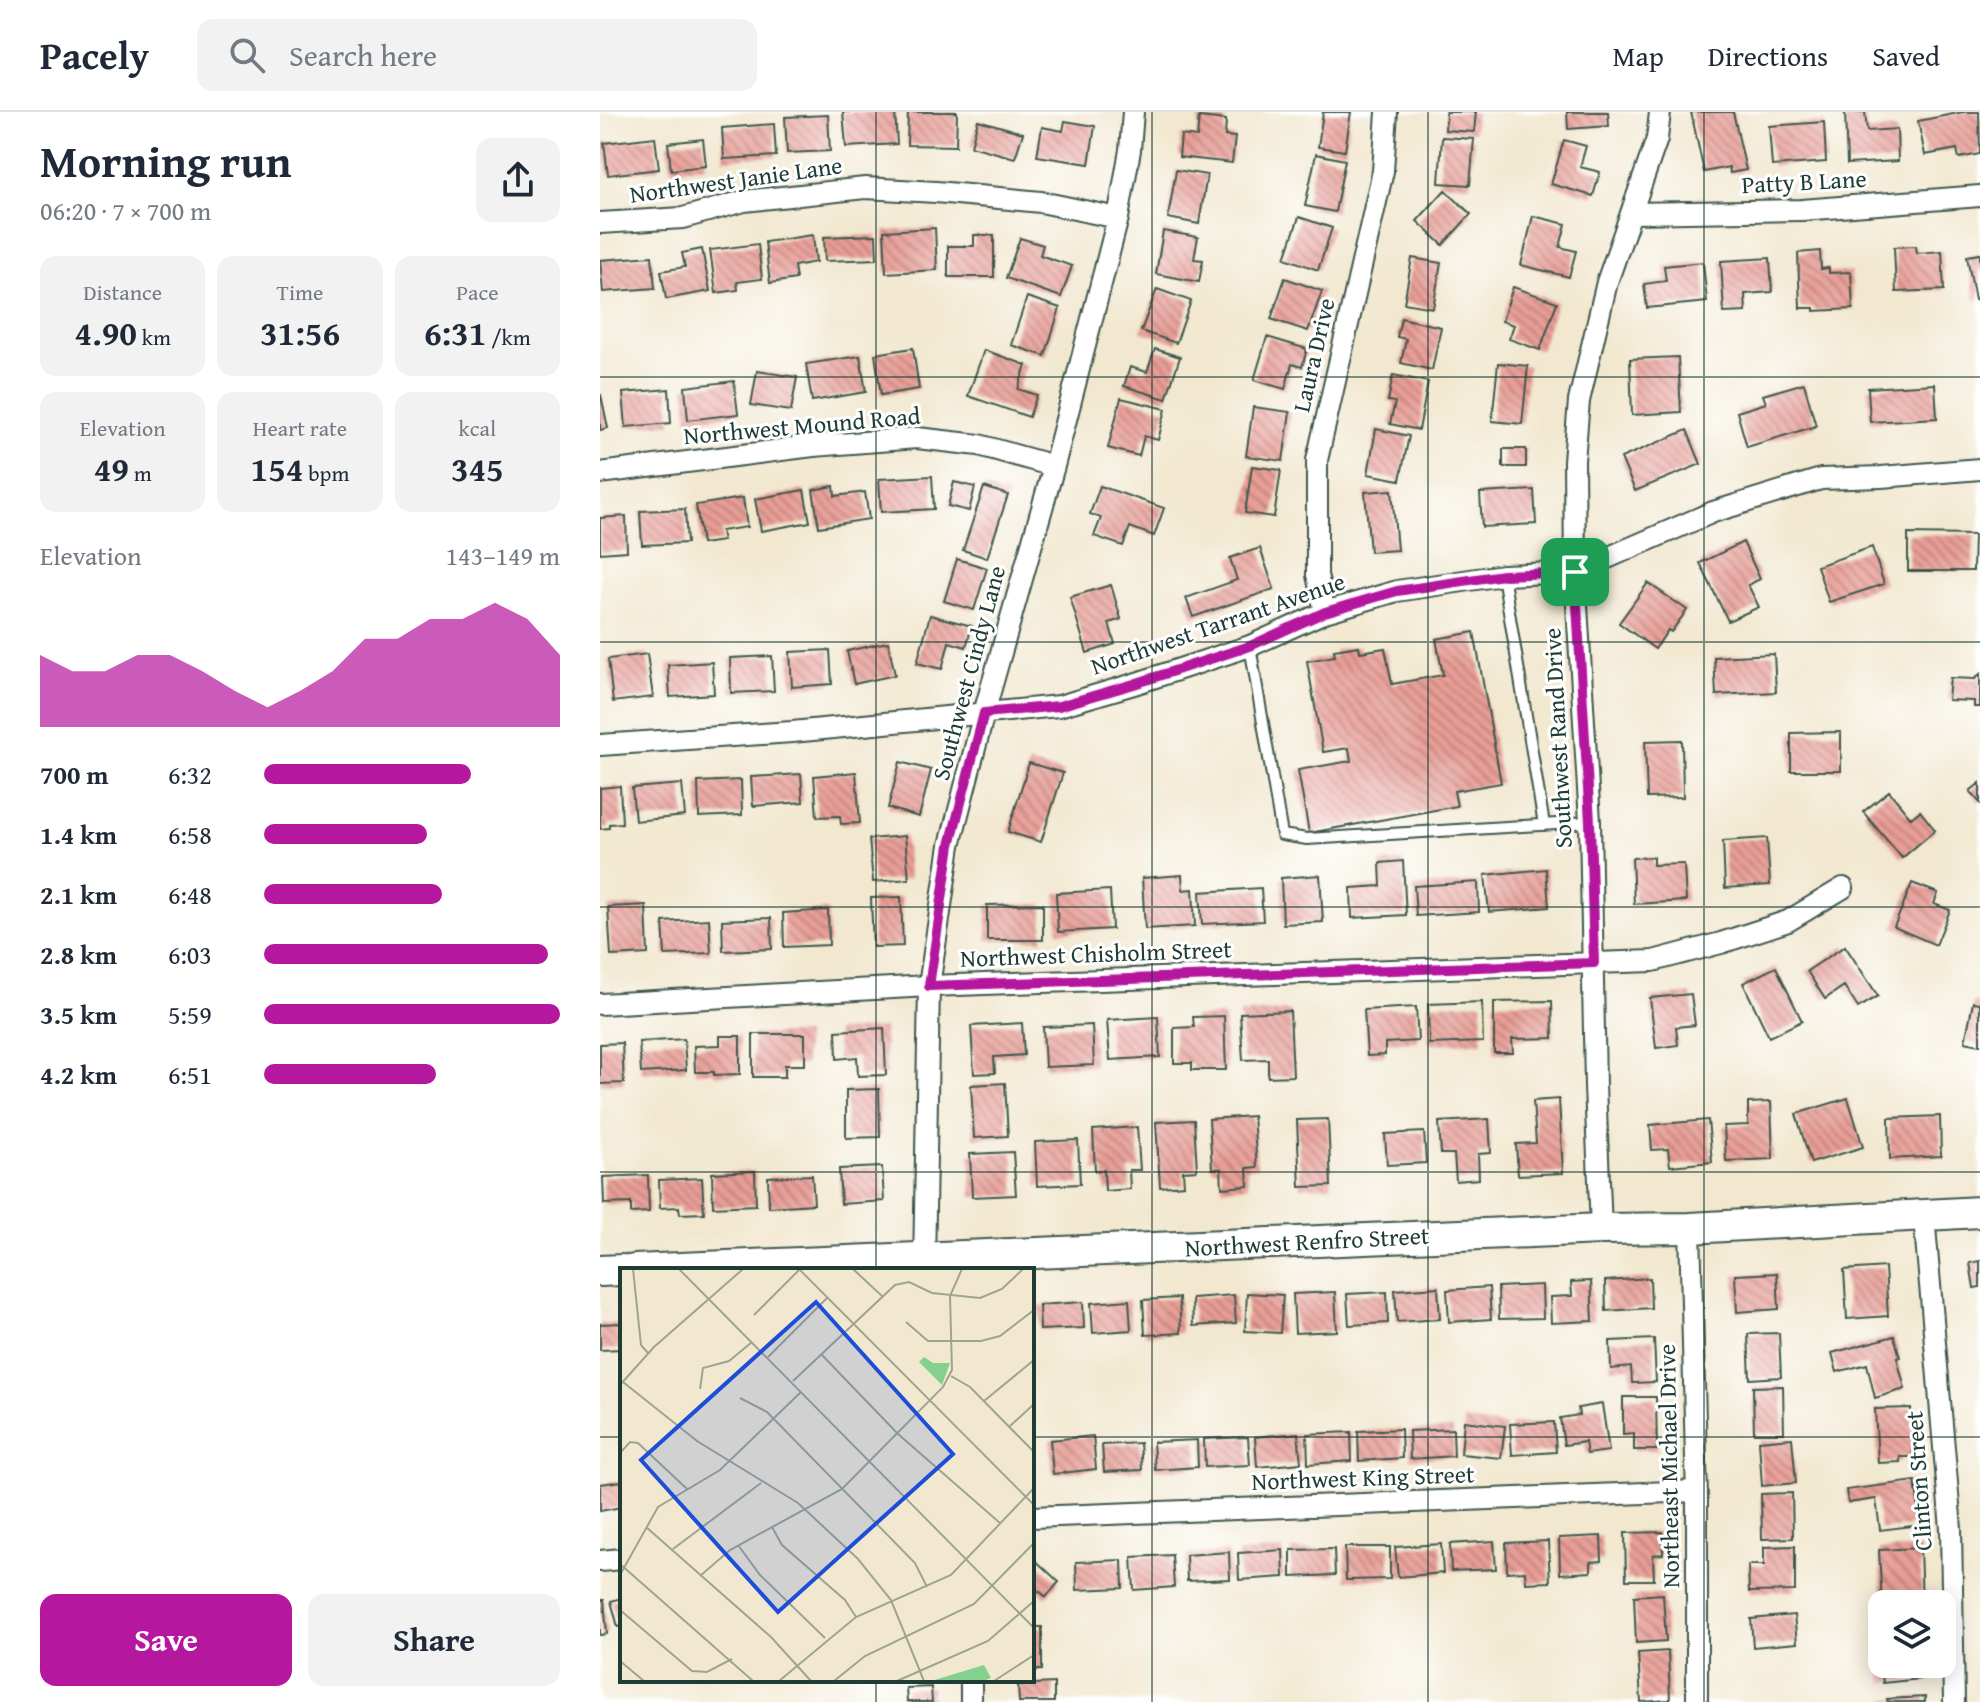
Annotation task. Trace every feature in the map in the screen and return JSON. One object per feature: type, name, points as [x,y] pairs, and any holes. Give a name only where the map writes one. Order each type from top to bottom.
[{"type":"main road","name":"Northwest Renfro Street","points":[[731,1268],[924,1264],[1980,1212]]},
{"type":"main road","points":[[600,1271],[620,1270]]},
{"type":"street","name":"Southwest Cindy Lane","points":[[924,1264],[929,986],[950,845],[1118,218],[1133,112]]},
{"type":"street","name":"Laura Drive","points":[[1325,612],[1317,575],[1317,460],[1383,171],[1387,112]]},
{"type":"street","name":"Southwest Rand Drive","points":[[1601,1229],[1590,822],[1575,572],[1574,461],[1579,401],[1607,282],[1657,139],[1660,112]]},
{"type":"street","name":"Northwest Janie Lane","points":[[600,223],[683,218],[744,201],[865,188],[1041,202],[1118,218]]},
{"type":"street","name":"Patty B Lane","points":[[1631,213],[1802,210],[1980,196]]},
{"type":"street","name":"Northwest Mound Road","points":[[600,473],[813,446],[917,438],[979,445],[1054,466]]},
{"type":"street","name":"Northwest Tarrant Avenue","points":[[600,745],[792,732],[1059,706],[1250,646],[1325,612],[1397,591],[1503,575],[1575,572],[1713,512],[1821,479],[1980,469]]},
{"type":"street","name":"Northwest Chisholm Street","points":[[600,1004],[929,986],[1653,961],[1788,921],[1843,888]]},
{"type":"street","name":"Clinton Street","points":[[1924,1215],[1951,1529],[1954,1702]]},
{"type":"street","name":"Northeast Michael Drive","points":[[1690,1228],[1697,1491],[1697,1702]]},
{"type":"street","name":"Northwest King Street","points":[[1034,1517],[1697,1491]]},
{"type":"street","points":[[600,1561],[620,1559]]},
{"type":"lane","points":[[1503,575],[1544,825]]},
{"type":"lane","points":[[1250,646],[1282,835],[1307,839],[1590,822]]},
{"type":"building","points":[[843,112],[895,112],[897,144],[846,147]]},
{"type":"building","points":[[908,112],[957,112],[956,146],[907,145]]},
{"type":"building","points":[[1323,112],[1351,112],[1345,151],[1318,147]]},
{"type":"building","points":[[1446,112],[1476,112],[1474,132],[1445,130]]},
{"type":"building","points":[[1567,112],[1608,112],[1609,126],[1568,129]]},
{"type":"building","points":[[1691,112],[1733,112],[1746,170],[1730,173],[1729,167],[1704,172]]},
{"type":"building","points":[[1845,112],[1865,112],[1867,131],[1897,129],[1898,161],[1847,164]]},
{"type":"building","points":[[1979,112],[1980,154],[1959,158],[1957,149],[1925,155],[1918,121]]},
{"type":"building","points":[[828,115],[830,151],[787,153],[785,117]]},
{"type":"building","points":[[1199,117],[1226,120],[1225,136],[1235,137],[1232,163],[1179,157],[1181,135],[1197,137]]},
{"type":"building","points":[[978,120],[1023,133],[1015,158],[971,146]]},
{"type":"building","points":[[1065,121],[1095,126],[1089,164],[1037,156],[1042,127],[1063,131]]},
{"type":"building","points":[[1824,122],[1826,162],[1772,166],[1769,126]]},
{"type":"building","points":[[774,124],[776,156],[724,159],[722,128]]},
{"type":"building","points":[[655,137],[659,169],[608,175],[604,143]]},
{"type":"building","points":[[1442,137],[1474,139],[1470,185],[1439,183]]},
{"type":"building","points":[[703,139],[706,166],[671,170],[668,143]]},
{"type":"building","points":[[1564,140],[1586,146],[1580,167],[1600,172],[1593,196],[1551,184]]},
{"type":"building","points":[[1316,154],[1345,160],[1335,212],[1305,206]]},
{"type":"building","points":[[1176,170],[1207,175],[1199,224],[1168,218]]},
{"type":"building","points":[[1445,190],[1471,214],[1443,245],[1417,221]]},
{"type":"building","points":[[1533,216],[1566,224],[1560,247],[1576,251],[1569,277],[1521,265]]},
{"type":"building","points":[[1299,217],[1332,228],[1318,270],[1285,258]]},
{"type":"building","points":[[935,228],[937,270],[886,273],[884,231]]},
{"type":"building","points":[[1163,231],[1198,237],[1194,259],[1203,260],[1199,282],[1156,274]]},
{"type":"building","points":[[813,235],[816,262],[794,266],[796,279],[770,283],[765,242]]},
{"type":"building","points":[[876,235],[877,259],[825,261],[824,237]]},
{"type":"building","points":[[974,235],[994,235],[994,277],[948,277],[948,246],[974,246]]},
{"type":"building","points":[[1020,238],[1043,245],[1040,255],[1072,266],[1061,297],[1006,278]]},
{"type":"building","points":[[758,244],[762,279],[737,282],[738,290],[716,293],[710,250]]},
{"type":"building","points":[[1916,246],[1917,253],[1942,251],[1944,290],[1896,292],[1894,247]]},
{"type":"building","points":[[702,249],[710,291],[666,299],[661,271],[685,267],[682,253]]},
{"type":"building","points":[[1820,251],[1821,269],[1829,268],[1829,273],[1851,272],[1853,309],[1814,311],[1814,308],[1800,308],[1798,253]]},
{"type":"building","points":[[1980,254],[1980,299],[1975,300],[1967,256]]},
{"type":"building","points":[[652,256],[655,288],[603,292],[600,260]]},
{"type":"building","points":[[1412,258],[1441,263],[1433,308],[1404,303]]},
{"type":"building","points":[[1770,258],[1772,292],[1745,294],[1746,312],[1724,313],[1721,261]]},
{"type":"building","points":[[1703,262],[1707,302],[1647,308],[1644,284],[1666,281],[1664,266]]},
{"type":"building","points":[[1285,278],[1322,291],[1308,331],[1271,319]]},
{"type":"building","points":[[1513,287],[1557,302],[1540,350],[1509,339],[1514,325],[1502,321]]},
{"type":"building","points":[[1157,289],[1191,301],[1176,343],[1141,331]]},
{"type":"building","points":[[1027,297],[1060,308],[1045,356],[1011,345]]},
{"type":"building","points":[[1401,318],[1441,327],[1432,370],[1401,363],[1406,339],[1397,337]]},
{"type":"building","points":[[1267,337],[1307,349],[1302,367],[1292,364],[1285,389],[1254,380]]},
{"type":"building","points":[[913,348],[919,389],[881,395],[875,354]]},
{"type":"building","points":[[1155,349],[1180,357],[1166,399],[1124,386],[1130,367],[1147,372]]},
{"type":"building","points":[[984,350],[1026,365],[1018,389],[1037,395],[1029,417],[968,396]]},
{"type":"building","points":[[860,356],[866,392],[812,401],[806,364]]},
{"type":"building","points":[[1678,357],[1681,412],[1632,415],[1630,359]]},
{"type":"building","points":[[1498,363],[1528,366],[1522,424],[1492,421]]},
{"type":"building","points":[[757,371],[797,377],[791,411],[751,405]]},
{"type":"building","points":[[1393,375],[1428,382],[1419,430],[1390,424],[1395,402],[1388,401]]},
{"type":"building","points":[[734,381],[738,414],[688,420],[685,387]]},
{"type":"building","points":[[1804,383],[1816,426],[1747,447],[1737,412],[1766,403],[1763,395]]},
{"type":"building","points":[[1935,384],[1937,418],[1870,422],[1868,388]]},
{"type":"building","points":[[669,389],[671,423],[626,427],[623,393]]},
{"type":"building","points":[[600,395],[608,428],[600,430]]},
{"type":"building","points":[[1121,398],[1166,409],[1158,440],[1144,436],[1139,456],[1108,448]]},
{"type":"building","points":[[1253,407],[1290,412],[1283,461],[1246,456]]},
{"type":"building","points":[[1376,429],[1409,436],[1400,480],[1368,474]]},
{"type":"building","points":[[1687,430],[1701,464],[1635,491],[1621,458]]},
{"type":"building","points":[[1503,449],[1526,449],[1526,467],[1503,467]]},
{"type":"building","points":[[1252,466],[1281,470],[1274,517],[1245,513]]},
{"type":"building","points":[[932,476],[934,509],[881,512],[879,479]]},
{"type":"building","points":[[954,482],[975,487],[969,511],[948,506]]},
{"type":"building","points":[[834,486],[835,496],[865,492],[869,519],[819,527],[813,490]]},
{"type":"building","points":[[1100,486],[1164,508],[1154,536],[1130,527],[1123,546],[1094,536],[1101,518],[1090,514]]},
{"type":"building","points":[[984,487],[1008,495],[987,558],[963,550]]},
{"type":"building","points":[[804,490],[810,522],[761,531],[755,499]]},
{"type":"building","points":[[1392,490],[1397,550],[1370,552],[1365,492]]},
{"type":"building","points":[[1534,490],[1536,524],[1482,527],[1480,493]]},
{"type":"building","points":[[743,498],[747,527],[721,531],[723,541],[702,544],[696,505]]},
{"type":"building","points":[[685,509],[687,543],[642,545],[640,511]]},
{"type":"building","points":[[626,516],[627,551],[600,553],[600,518]]},
{"type":"building","points":[[1908,534],[1974,535],[1973,571],[1908,571]]},
{"type":"building","points":[[1743,542],[1760,579],[1748,585],[1759,607],[1728,621],[1700,563]]},
{"type":"building","points":[[1872,547],[1884,584],[1829,602],[1817,566]]},
{"type":"building","points":[[1260,548],[1274,589],[1193,617],[1186,598],[1237,580],[1230,558]]},
{"type":"building","points":[[957,559],[987,568],[974,610],[944,601]]},
{"type":"building","points":[[1648,583],[1687,610],[1655,649],[1619,623]]},
{"type":"building","points":[[1111,585],[1121,619],[1109,623],[1115,644],[1087,653],[1070,597]]},
{"type":"building","points":[[930,615],[972,626],[966,647],[949,642],[942,669],[917,663]]},
{"type":"building","points":[[1474,632],[1501,783],[1454,791],[1457,806],[1309,833],[1298,770],[1351,761],[1349,748],[1323,752],[1307,661],[1335,656],[1334,650],[1359,646],[1360,652],[1385,648],[1392,684],[1443,675],[1436,639]]},
{"type":"building","points":[[888,642],[895,675],[854,684],[847,651]]},
{"type":"building","points":[[830,650],[832,684],[792,687],[790,652]]},
{"type":"building","points":[[647,654],[653,697],[613,702],[608,659]]},
{"type":"building","points":[[1774,654],[1776,692],[1716,695],[1714,657]]},
{"type":"building","points":[[772,656],[774,691],[731,693],[730,658]]},
{"type":"building","points":[[712,662],[714,694],[670,697],[668,665]]},
{"type":"building","points":[[1980,674],[1980,707],[1974,707],[1974,701],[1948,700],[1950,678],[1975,679]]},
{"type":"building","points":[[1841,732],[1841,771],[1791,771],[1791,733]]},
{"type":"building","points":[[1682,740],[1683,797],[1647,798],[1645,741]]},
{"type":"building","points":[[900,762],[931,770],[919,817],[888,808]]},
{"type":"building","points":[[1029,763],[1063,773],[1041,842],[1008,832]]},
{"type":"building","points":[[856,772],[860,823],[841,824],[840,816],[817,817],[814,776]]},
{"type":"building","points":[[801,774],[803,802],[753,806],[751,777]]},
{"type":"building","points":[[741,780],[742,815],[699,817],[698,782]]},
{"type":"building","points":[[1980,783],[1980,803],[1970,791]]},
{"type":"building","points":[[682,784],[685,816],[635,821],[632,788]]},
{"type":"building","points":[[620,786],[622,823],[609,824],[609,828],[600,829],[600,788]]},
{"type":"building","points":[[1889,791],[1911,818],[1920,811],[1935,830],[1902,858],[1863,812]]},
{"type":"building","points":[[905,836],[909,879],[873,882],[869,839]]},
{"type":"building","points":[[1767,838],[1770,885],[1725,888],[1723,841]]},
{"type":"building","points":[[1653,857],[1653,865],[1684,864],[1686,901],[1634,904],[1632,858]]},
{"type":"building","points":[[1403,861],[1406,915],[1352,918],[1351,888],[1381,886],[1380,863]]},
{"type":"building","points":[[1546,869],[1549,907],[1489,912],[1485,875]]},
{"type":"building","points":[[1182,875],[1183,890],[1193,889],[1195,926],[1145,929],[1142,878]]},
{"type":"building","points":[[1320,875],[1323,922],[1283,924],[1281,878]]},
{"type":"building","points":[[1478,882],[1479,912],[1416,916],[1414,886]]},
{"type":"building","points":[[1912,883],[1938,893],[1934,904],[1950,910],[1936,945],[1894,927]]},
{"type":"building","points":[[1261,888],[1263,921],[1202,924],[1200,892]]},
{"type":"building","points":[[1110,890],[1112,929],[1058,932],[1056,893]]},
{"type":"building","points":[[901,897],[903,946],[873,947],[871,898]]},
{"type":"building","points":[[1043,904],[1043,940],[987,940],[987,905]]},
{"type":"building","points":[[646,905],[648,954],[611,956],[608,907]]},
{"type":"building","points":[[828,910],[829,945],[784,947],[783,913]]},
{"type":"building","points":[[771,918],[772,949],[723,951],[722,920]]},
{"type":"building","points":[[709,919],[711,953],[665,955],[663,922]]},
{"type":"building","points":[[1845,946],[1878,996],[1858,1008],[1844,986],[1825,999],[1807,971]]},
{"type":"building","points":[[1776,967],[1802,1021],[1769,1037],[1743,983]]},
{"type":"building","points":[[1691,994],[1695,1025],[1676,1027],[1678,1045],[1656,1048],[1650,998]]},
{"type":"building","points":[[1552,1001],[1553,1038],[1512,1039],[1513,1053],[1494,1053],[1494,1002]]},
{"type":"building","points":[[1482,1002],[1483,1042],[1429,1044],[1428,1004]]},
{"type":"building","points":[[1973,1002],[1980,1003],[1980,1045],[1965,1042]]},
{"type":"building","points":[[1416,1007],[1418,1041],[1385,1043],[1385,1055],[1367,1056],[1364,1010]]},
{"type":"building","points":[[1290,1011],[1293,1076],[1268,1077],[1268,1059],[1243,1060],[1240,1013]]},
{"type":"building","points":[[1224,1016],[1226,1070],[1192,1070],[1192,1063],[1174,1063],[1174,1028],[1194,1027],[1193,1017]]},
{"type":"building","points":[[1158,1017],[1160,1057],[1110,1060],[1107,1020]]},
{"type":"building","points":[[1022,1023],[1024,1055],[994,1057],[995,1073],[974,1074],[971,1026]]},
{"type":"building","points":[[1092,1025],[1094,1065],[1045,1067],[1043,1027]]},
{"type":"building","points":[[884,1028],[886,1075],[858,1076],[857,1057],[837,1059],[836,1031]]},
{"type":"building","points":[[753,1034],[805,1034],[805,1065],[785,1065],[785,1077],[753,1077]]},
{"type":"building","points":[[720,1036],[740,1036],[740,1074],[695,1072],[694,1046],[720,1045]]},
{"type":"building","points":[[684,1039],[686,1070],[641,1073],[639,1042]]},
{"type":"building","points":[[622,1043],[624,1083],[600,1084],[600,1044]]},
{"type":"building","points":[[1005,1083],[1008,1136],[974,1138],[971,1085]]},
{"type":"building","points":[[879,1089],[880,1137],[846,1138],[846,1090]]},
{"type":"building","points":[[1848,1098],[1863,1147],[1811,1163],[1796,1114]]},
{"type":"building","points":[[1559,1099],[1563,1173],[1518,1175],[1516,1144],[1536,1143],[1533,1101]]},
{"type":"building","points":[[1771,1102],[1773,1159],[1726,1161],[1724,1126],[1748,1125],[1748,1103]]},
{"type":"building","points":[[1253,1116],[1257,1167],[1247,1168],[1248,1186],[1222,1188],[1221,1169],[1212,1169],[1209,1119]]},
{"type":"building","points":[[1940,1116],[1941,1156],[1890,1159],[1889,1118]]},
{"type":"building","points":[[1328,1119],[1331,1186],[1300,1187],[1297,1120]]},
{"type":"building","points":[[1489,1119],[1491,1153],[1478,1154],[1479,1179],[1456,1181],[1454,1154],[1441,1154],[1439,1122]]},
{"type":"building","points":[[1194,1120],[1197,1170],[1183,1171],[1184,1185],[1160,1187],[1156,1122]]},
{"type":"building","points":[[1708,1120],[1712,1162],[1670,1166],[1668,1149],[1652,1150],[1650,1125]]},
{"type":"building","points":[[1137,1127],[1140,1170],[1129,1170],[1130,1189],[1105,1191],[1104,1170],[1095,1171],[1093,1130]]},
{"type":"building","points":[[1424,1132],[1426,1163],[1387,1165],[1385,1134]]},
{"type":"building","points":[[1078,1140],[1080,1184],[1037,1186],[1035,1142]]},
{"type":"building","points":[[1013,1152],[1016,1195],[972,1197],[970,1154]]},
{"type":"building","points":[[882,1167],[884,1201],[841,1204],[839,1169]]},
{"type":"building","points":[[755,1171],[756,1205],[713,1207],[712,1173]]},
{"type":"building","points":[[648,1175],[649,1212],[631,1213],[631,1203],[604,1204],[603,1177]]},
{"type":"building","points":[[812,1175],[814,1204],[769,1207],[768,1177]]},
{"type":"building","points":[[702,1178],[704,1213],[680,1214],[679,1207],[660,1208],[659,1180]]},
{"type":"building","points":[[1980,1261],[1980,1287],[1974,1288],[1970,1263]]},
{"type":"building","points":[[1885,1267],[1888,1316],[1847,1319],[1844,1270]]},
{"type":"building","points":[[1777,1273],[1779,1309],[1737,1312],[1735,1275]]},
{"type":"building","points":[[1650,1278],[1651,1308],[1606,1311],[1605,1281]]},
{"type":"building","points":[[1591,1281],[1593,1321],[1551,1323],[1550,1297],[1572,1296],[1571,1282]]},
{"type":"building","points":[[1542,1285],[1543,1318],[1499,1319],[1498,1287]]},
{"type":"building","points":[[1438,1287],[1440,1319],[1397,1322],[1395,1290]]},
{"type":"building","points":[[1489,1287],[1491,1319],[1449,1322],[1447,1290]]},
{"type":"building","points":[[1335,1292],[1337,1331],[1295,1333],[1293,1294]]},
{"type":"building","points":[[1387,1292],[1388,1323],[1349,1325],[1347,1294]]},
{"type":"building","points":[[1247,1293],[1283,1295],[1280,1333],[1245,1331]]},
{"type":"building","points":[[1234,1295],[1236,1323],[1193,1326],[1192,1298]]},
{"type":"building","points":[[1179,1298],[1181,1333],[1145,1335],[1143,1300]]},
{"type":"building","points":[[1129,1300],[1131,1330],[1093,1333],[1091,1303]]},
{"type":"building","points":[[1083,1302],[1084,1328],[1040,1330],[1039,1305]]},
{"type":"building","points":[[620,1323],[620,1349],[600,1350],[600,1324]]},
{"type":"building","points":[[1779,1333],[1781,1377],[1750,1379],[1748,1334]]},
{"type":"building","points":[[1894,1336],[1905,1389],[1875,1398],[1867,1364],[1837,1372],[1832,1353]]},
{"type":"building","points":[[1654,1339],[1656,1382],[1632,1383],[1631,1367],[1611,1369],[1610,1341]]},
{"type":"building","points":[[1783,1386],[1784,1433],[1754,1433],[1753,1387]]},
{"type":"building","points":[[1623,1397],[1656,1397],[1657,1450],[1634,1450],[1634,1433],[1623,1434]]},
{"type":"building","points":[[1602,1404],[1609,1451],[1587,1454],[1585,1442],[1564,1445],[1560,1418],[1579,1415],[1578,1408]]},
{"type":"building","points":[[1911,1408],[1913,1457],[1900,1457],[1900,1462],[1878,1463],[1875,1409]]},
{"type":"building","points":[[1464,1421],[1505,1426],[1501,1458],[1461,1454]]},
{"type":"building","points":[[1554,1422],[1556,1452],[1512,1455],[1510,1424]]},
{"type":"building","points":[[1401,1429],[1402,1458],[1359,1461],[1358,1431]]},
{"type":"building","points":[[1453,1429],[1454,1456],[1410,1459],[1409,1431]]},
{"type":"building","points":[[1351,1432],[1352,1461],[1308,1464],[1307,1434]]},
{"type":"building","points":[[1298,1433],[1301,1463],[1257,1467],[1255,1437]]},
{"type":"building","points":[[1093,1436],[1096,1469],[1053,1474],[1050,1440]]},
{"type":"building","points":[[1248,1437],[1250,1465],[1205,1467],[1204,1439]]},
{"type":"building","points":[[1792,1438],[1796,1483],[1762,1486],[1759,1441]]},
{"type":"building","points":[[1197,1440],[1198,1467],[1155,1470],[1153,1442]]},
{"type":"building","points":[[1140,1443],[1142,1470],[1104,1472],[1102,1445]]},
{"type":"building","points":[[620,1481],[620,1507],[600,1511],[600,1484]]},
{"type":"building","points":[[1915,1481],[1921,1525],[1880,1530],[1876,1499],[1848,1503],[1846,1490]]},
{"type":"building","points":[[1792,1493],[1793,1538],[1762,1539],[1761,1494]]},
{"type":"building","points":[[1663,1532],[1663,1554],[1653,1555],[1654,1580],[1626,1580],[1625,1533]]},
{"type":"building","points":[[1601,1536],[1602,1561],[1591,1562],[1591,1572],[1560,1574],[1559,1538]]},
{"type":"building","points":[[1494,1541],[1496,1569],[1451,1571],[1450,1544]]},
{"type":"building","points":[[1548,1541],[1550,1582],[1526,1583],[1525,1571],[1507,1572],[1506,1543]]},
{"type":"building","points":[[1441,1544],[1443,1573],[1398,1577],[1395,1547]]},
{"type":"building","points":[[1795,1546],[1795,1591],[1749,1592],[1748,1565],[1764,1565],[1764,1547]]},
{"type":"building","points":[[1345,1547],[1390,1547],[1390,1579],[1346,1580]]},
{"type":"building","points":[[1920,1548],[1922,1590],[1881,1590],[1879,1550]]},
{"type":"building","points":[[1334,1549],[1335,1575],[1291,1577],[1291,1550]]},
{"type":"building","points":[[1283,1550],[1284,1577],[1239,1580],[1238,1553]]},
{"type":"building","points":[[1229,1552],[1230,1579],[1187,1581],[1186,1555]]},
{"type":"building","points":[[1172,1555],[1174,1587],[1134,1590],[1132,1557]]},
{"type":"building","points":[[1034,1559],[1059,1582],[1046,1597],[1039,1591],[1034,1597]]},
{"type":"building","points":[[1122,1560],[1123,1588],[1077,1590],[1076,1562]]},
{"type":"building","points":[[1663,1594],[1666,1641],[1636,1643],[1634,1596]]},
{"type":"building","points":[[620,1599],[620,1626],[618,1627],[611,1601]]},
{"type":"building","points":[[600,1600],[604,1600],[607,1634],[600,1635]]},
{"type":"building","points":[[1794,1615],[1797,1643],[1753,1647],[1751,1619]]},
{"type":"building","points":[[1034,1627],[1042,1627],[1042,1670],[1034,1670]]},
{"type":"building","points":[[1668,1651],[1670,1700],[1641,1702],[1638,1653]]},
{"type":"building","points":[[1882,1678],[1920,1678],[1920,1679],[1883,1683]]},
{"type":"building","points":[[1054,1683],[1054,1702],[1019,1702],[1018,1685]]},
{"type":"building","points":[[931,1687],[932,1702],[907,1702],[906,1688]]},
{"type":"building","points":[[1925,1697],[1925,1702],[1888,1702],[1887,1699]]},
{"type":"route","points":[[1575,572],[1590,822],[1594,963],[929,986],[950,845],[984,713],[1059,706],[1134,684],[1250,646],[1325,612],[1397,591],[1503,575],[1575,572]]}]
